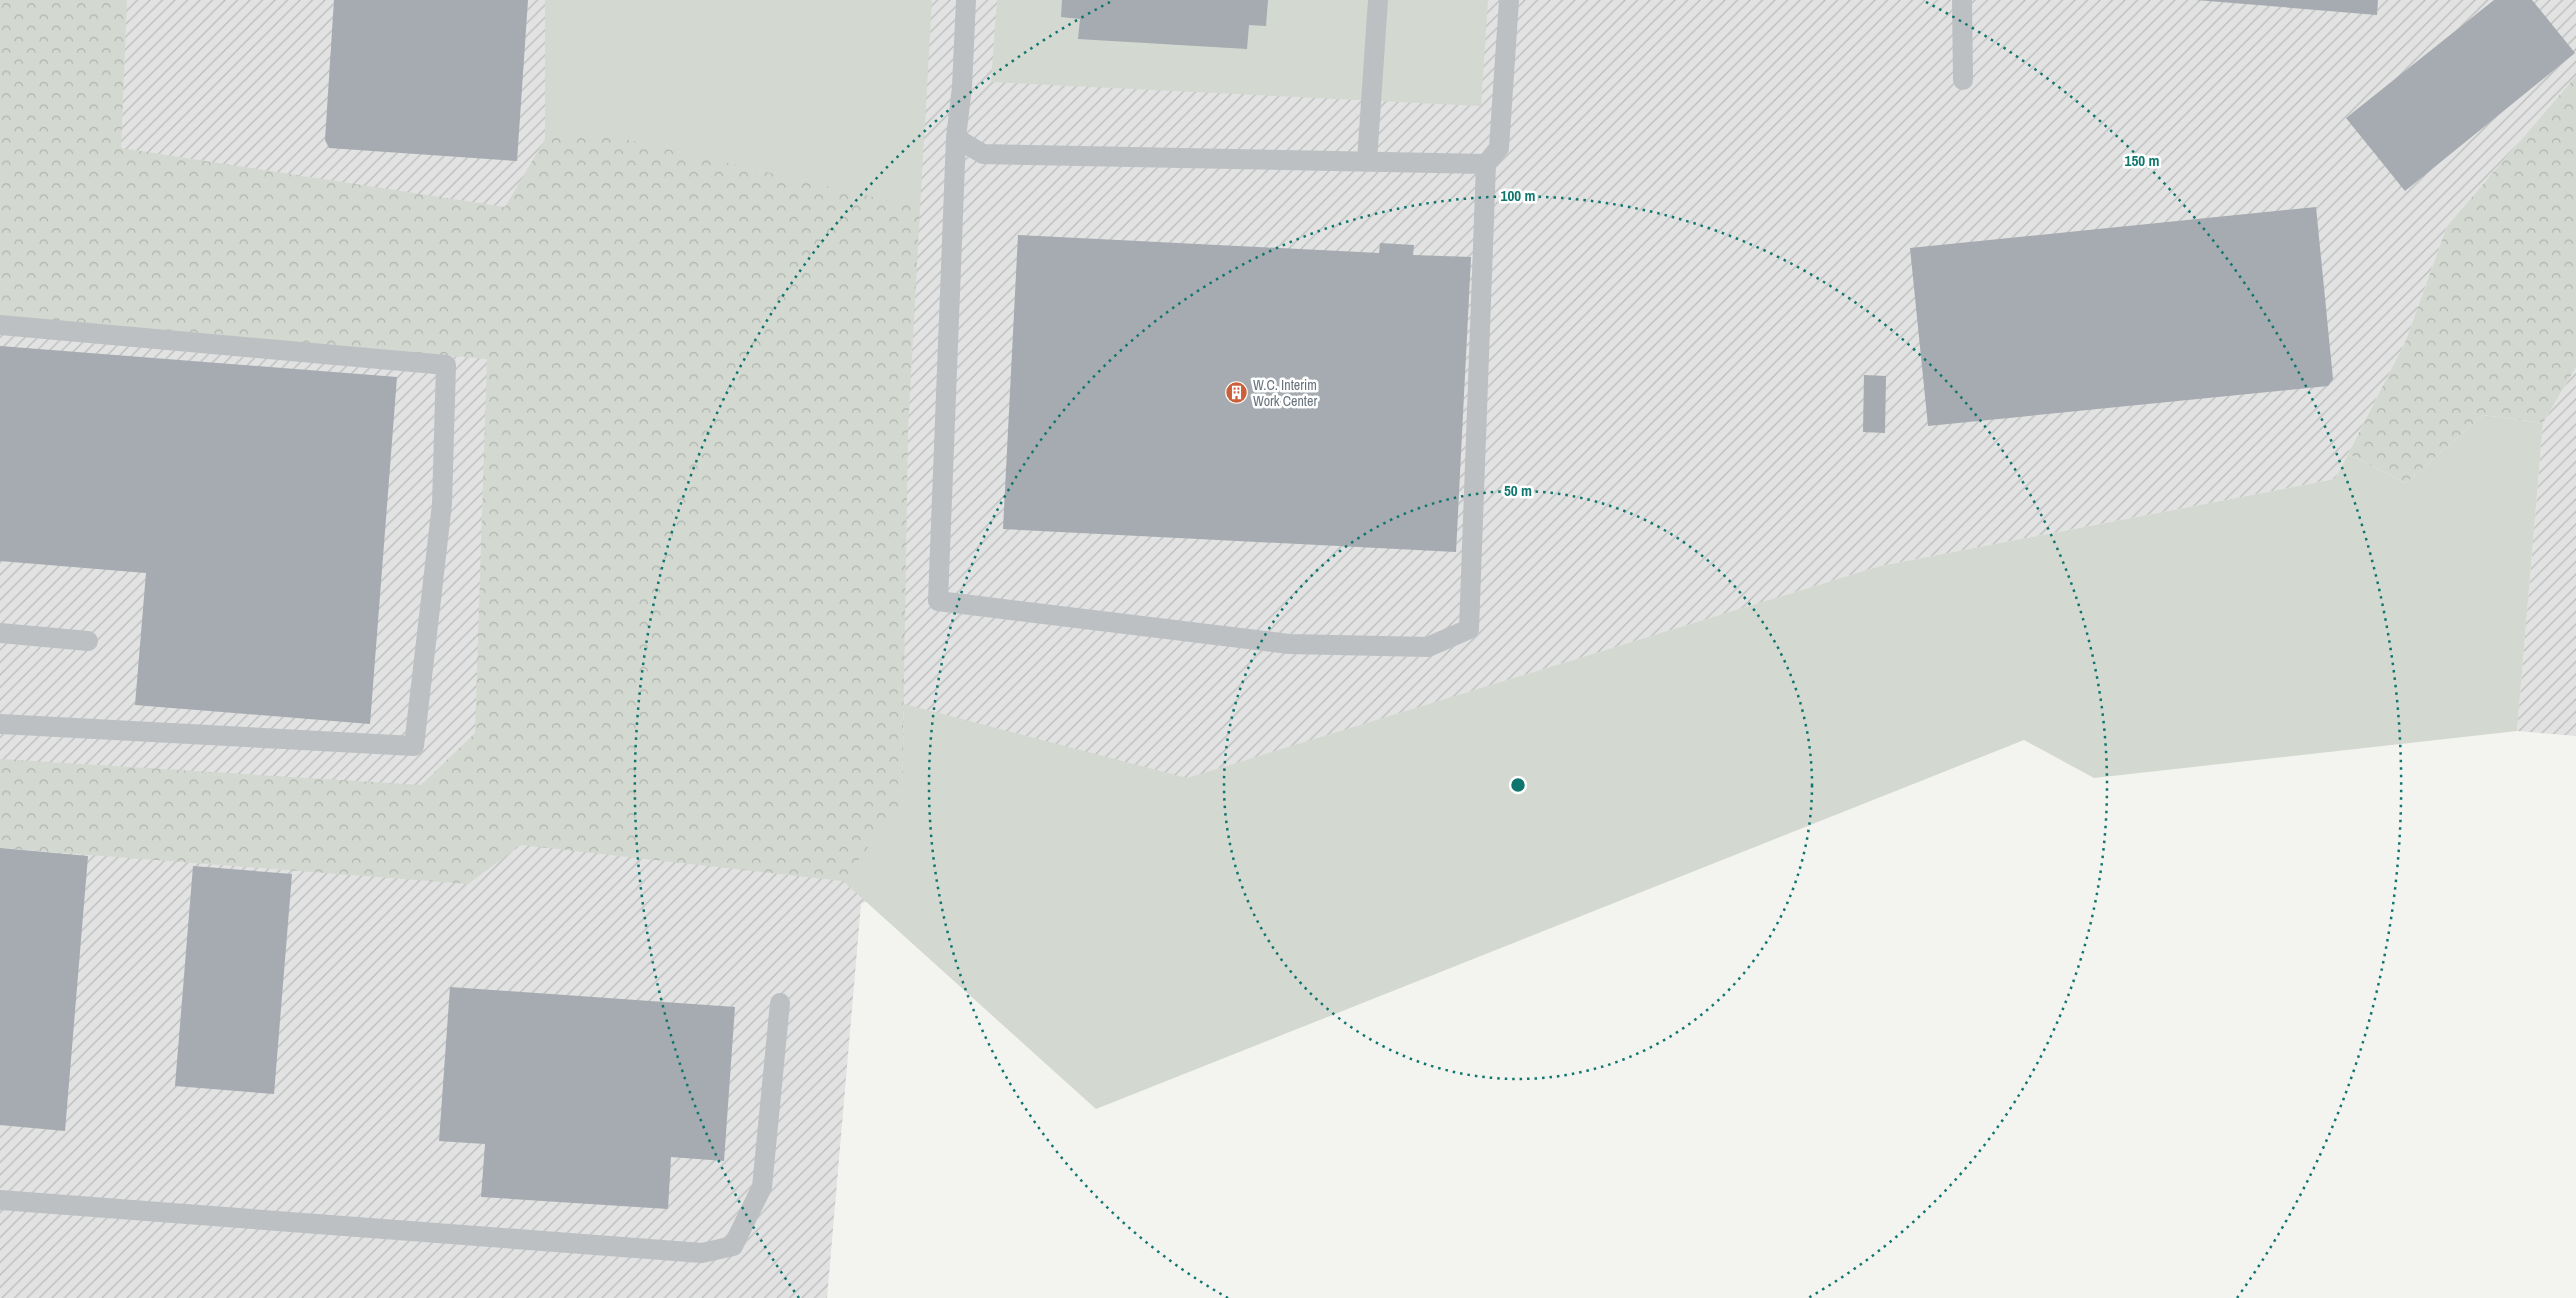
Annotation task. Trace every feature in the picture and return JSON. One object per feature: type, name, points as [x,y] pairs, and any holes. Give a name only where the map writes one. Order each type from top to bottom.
[{"type":"lane","points":[[966,0],[962,87],[956,138],[938,601],[1289,644],[1428,647],[1469,629],[1486,164],[1498,148],[1509,0]]},
{"type":"lane","points":[[1368,162],[1378,0]]},
{"type":"lane","points":[[1962,0],[1963,80]]},
{"type":"lane","points":[[956,138],[983,154],[1486,164]]},
{"type":"lane","points":[[0,325],[446,365],[442,504],[414,746],[0,724]]},
{"type":"lane","points":[[0,633],[88,641]]},
{"type":"lane","points":[[0,1200],[702,1253],[733,1246],[762,1188],[780,1003]]},
{"type":"shaded area","points":[[0,0],[2576,0],[2576,76],[2447,226],[2406,340],[2335,479],[1880,566],[992,838],[861,904],[827,1298],[0,1298]]},
{"type":"shaded area","points":[[2576,367],[2576,736],[2517,731],[2543,423]]},
{"type":"green space","points":[[0,0],[127,0],[121,148],[505,207],[545,139],[595,132],[920,208],[908,431],[902,802],[843,881],[521,845],[468,884],[0,848],[0,759],[421,785],[475,733],[487,359],[0,317]]},
{"type":"green space","points":[[545,0],[932,0],[920,208],[595,132],[545,139]]},
{"type":"green space","points":[[997,0],[1488,0],[1481,106],[991,82]]},
{"type":"green space","points":[[2576,76],[2576,367],[2543,423],[2483,415],[2406,483],[2348,454],[2406,340],[2447,226]]},
{"type":"green space","points":[[2483,415],[2543,423],[2517,731],[2094,778],[2024,740],[1096,1109],[843,881],[902,802],[904,704],[1187,778],[1880,566],[2335,479],[2348,454],[2406,483]]},
{"type":"building","points":[[334,0],[528,0],[517,161],[329,148],[325,140]]},
{"type":"building","points":[[1062,0],[1268,0],[1266,26],[1249,25],[1247,49],[1078,39],[1080,19],[1061,17]]},
{"type":"building","points":[[2196,0],[2378,0],[2377,15]]},
{"type":"building","points":[[2494,0],[2532,0],[2575,53],[2405,191],[2346,118]]},
{"type":"building","points":[[2316,207],[2333,379],[2328,386],[1928,426],[1910,248]]},
{"type":"building","name":"W.C. Interim Work Center","points":[[1018,235],[1379,253],[1380,243],[1414,245],[1413,255],[1471,257],[1456,552],[1003,529]]},
{"type":"building","points":[[0,346],[397,377],[370,724],[135,705],[146,573],[0,561]]},
{"type":"building","points":[[1864,375],[1886,376],[1885,433],[1863,432]]},
{"type":"building","points":[[0,848],[88,856],[65,1131],[0,1125]]},
{"type":"building","points":[[193,866],[292,874],[274,1094],[175,1086]]},
{"type":"building","points":[[450,987],[735,1007],[724,1161],[671,1157],[668,1209],[481,1197],[485,1144],[439,1141]]},
{"type":"place","name":"W.C. Interim Work Center","points":[[1237,393]]}]
